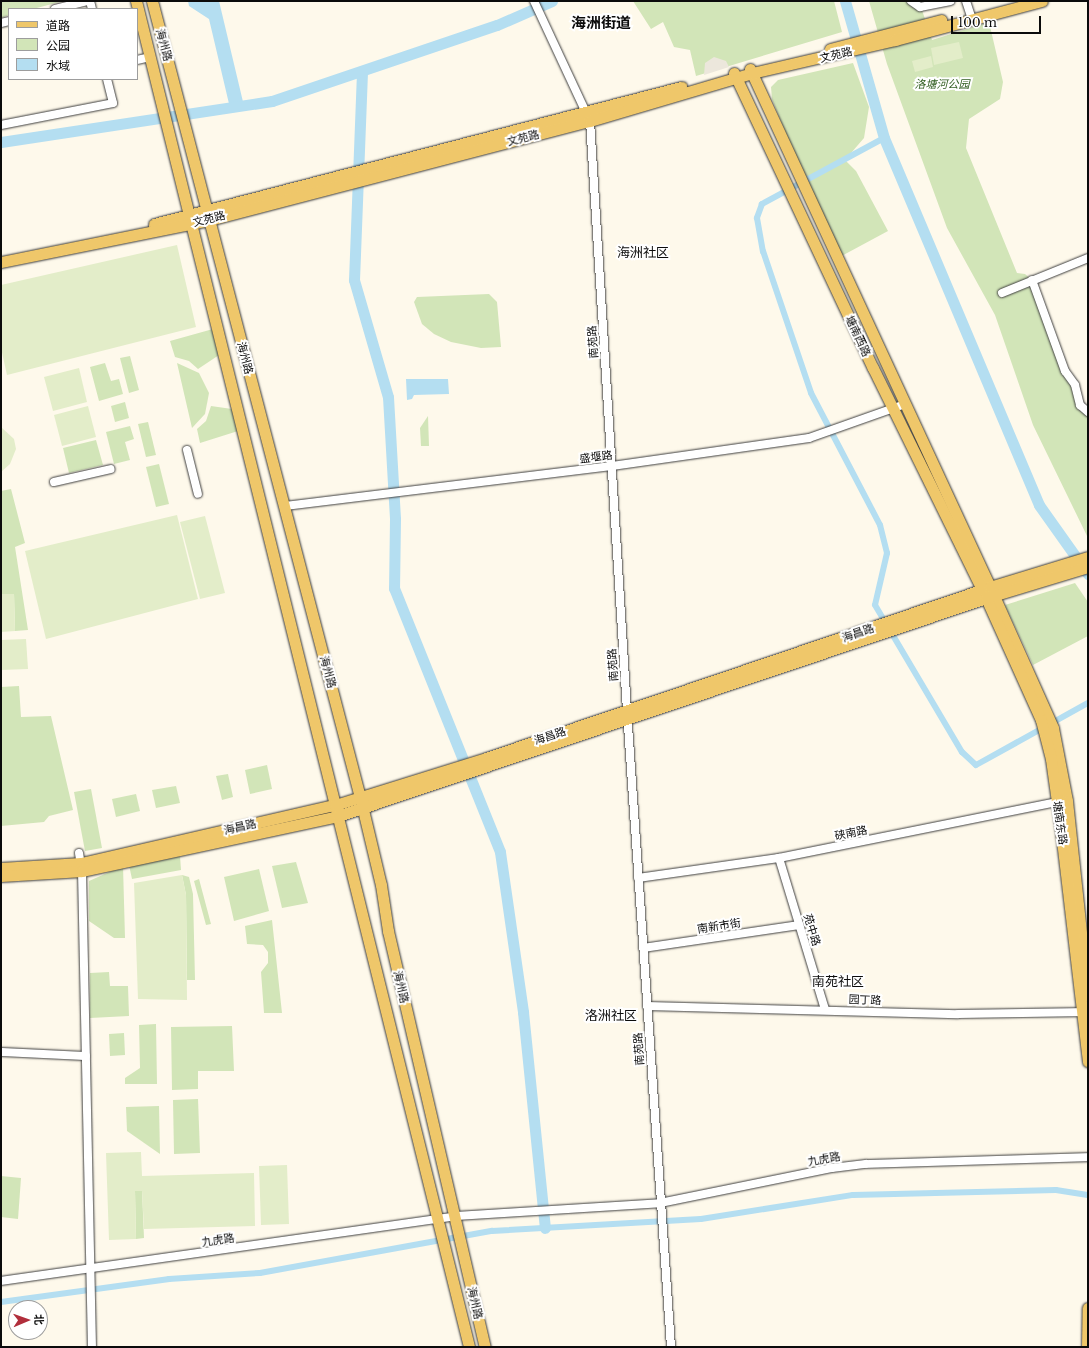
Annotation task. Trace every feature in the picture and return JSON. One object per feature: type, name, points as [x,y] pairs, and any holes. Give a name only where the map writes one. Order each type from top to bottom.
[{"type":"main road","name":"海州路","points":[[152,1],[180,102],[208,216],[285,506],[361,802],[381,886],[388,931],[457,1220],[485,1347]]},
{"type":"main road","name":"文苑路","points":[[971,16],[1014,1]]},
{"type":"main road","name":"文苑路","points":[[1,262],[208,216],[589,116],[751,71],[836,51],[971,16],[1042,1]]},
{"type":"main road","name":"海州路","points":[[138,15],[140,29],[150,57],[191,220],[469,1347]]},
{"type":"main road","name":"塘南西路","points":[[751,71],[795,172],[905,404],[988,593]]},
{"type":"main road","name":"塘南西路","points":[[735,76],[894,410],[988,593]]},
{"type":"main road","name":"文苑路","points":[[1,256],[191,220]]},
{"type":"main road","name":"海昌路","points":[[1055,573],[1088,557]]},
{"type":"main road","name":"海昌路","points":[[1,876],[81,862],[337,810],[488,762],[988,593],[1055,573],[1088,567]]},
{"type":"main road","name":"塘南东路","points":[[988,593],[1043,716],[1053,728],[1088,996]]},
{"type":"main road","name":"塘南东路","points":[[1043,716],[1046,741],[1062,801],[1085,1012],[1088,1061]]},
{"type":"main road","name":"海昌路","points":[[1,868],[81,862]]},
{"type":"main road","points":[[1087,1347],[1088,1308]]},
{"type":"street","points":[[59,8],[86,1]]},
{"type":"street","points":[[534,1],[589,116]]},
{"type":"street","points":[[911,1],[920,7],[950,1]]},
{"type":"street","points":[[966,1],[971,16]]},
{"type":"street","points":[[138,60],[150,57]]},
{"type":"street","points":[[1,125],[113,103],[107,80]]},
{"type":"street","name":"南苑路","points":[[589,116],[638,878],[671,1347]]},
{"type":"street","points":[[1002,293],[1088,258]]},
{"type":"street","points":[[1032,280],[1065,371],[1075,385],[1080,405],[1088,412]]},
{"type":"street","name":"盛堰路","points":[[285,506],[612,466],[819,435],[894,410],[905,404]]},
{"type":"street","points":[[187,450],[198,494]]},
{"type":"street","points":[[54,482],[111,469]]},
{"type":"street","name":"硖南路","points":[[638,878],[779,858],[1062,801]]},
{"type":"street","name":"苑中路","points":[[779,858],[825,1009]]},
{"type":"street","points":[[81,862],[92,1347]]},
{"type":"street","name":"南新市街","points":[[643,948],[799,925]]},
{"type":"street","name":"园丁路","points":[[647,1006],[825,1009],[958,1014],[1085,1012]]},
{"type":"street","points":[[1,1052],[86,1056]]},
{"type":"street","name":"九虎路","points":[[1,1281],[90,1273],[521,1211],[660,1206],[832,1168],[866,1164],[1088,1157]]},
{"type":"green space","points":[[1,1],[63,1],[37,8],[8,8],[8,15],[1,18]]},
{"type":"green space","points":[[633,1],[834,1],[842,32],[696,76],[690,50],[674,47],[663,22],[651,29]]},
{"type":"green space","name":"洛塘河公园","points":[[869,1],[919,1],[932,40],[989,22],[1003,82],[1000,99],[969,119],[966,148],[1017,273],[1025,274],[1032,280],[1080,405],[1088,412],[1088,538],[1033,425],[995,315],[947,228],[887,64]]},
{"type":"green space","points":[[959,42],[963,58],[934,65],[931,48]]},
{"type":"green space","points":[[931,56],[933,67],[915,72],[912,61]]},
{"type":"green space","points":[[853,63],[869,107],[864,138],[845,160],[856,171],[888,231],[836,259],[772,99],[771,87],[778,80]]},
{"type":"green space","points":[[177,245],[196,327],[7,375],[1,348],[1,285]]},
{"type":"green space","points":[[489,294],[497,302],[501,347],[481,348],[451,342],[434,334],[422,324],[414,302],[417,297]]},
{"type":"green space","points":[[213,329],[219,355],[198,369],[189,361],[175,357],[170,341]]},
{"type":"green space","points":[[130,356],[139,390],[129,393],[120,358]]},
{"type":"green space","points":[[105,363],[111,381],[119,379],[123,394],[99,401],[90,367]]},
{"type":"green space","points":[[177,363],[199,373],[209,393],[205,414],[192,428]]},
{"type":"green space","points":[[79,368],[87,402],[53,411],[44,377]]},
{"type":"green space","points":[[125,402],[129,418],[115,422],[111,406]]},
{"type":"green space","points":[[88,406],[96,437],[62,446],[54,415]]},
{"type":"green space","points":[[211,406],[232,409],[238,431],[200,443],[197,429],[206,421]]},
{"type":"green space","points":[[428,416],[429,446],[421,446],[420,428]]},
{"type":"green space","points":[[148,422],[156,455],[146,457],[138,424]]},
{"type":"green space","points":[[130,426],[134,439],[125,442],[130,460],[114,464],[106,432]]},
{"type":"green space","points":[[1,427],[14,439],[16,449],[10,464],[1,472]]},
{"type":"green space","points":[[96,440],[103,465],[69,473],[63,448]]},
{"type":"green space","points":[[159,464],[169,504],[156,507],[146,467]]},
{"type":"green space","points":[[11,489],[25,543],[15,547],[28,630],[15,631],[14,594],[1,594],[1,491]]},
{"type":"green space","points":[[177,515],[198,599],[46,639],[25,551]]},
{"type":"green space","points":[[205,516],[225,593],[200,599],[180,522]]},
{"type":"green space","points":[[1075,583],[1088,602],[1088,636],[1033,665],[1005,605]]},
{"type":"green space","points":[[1,594],[14,594],[15,631],[1,632]]},
{"type":"green space","points":[[26,639],[28,669],[1,670],[1,640]]},
{"type":"green space","points":[[19,686],[21,717],[51,716],[73,810],[49,816],[44,822],[1,826],[1,687]]},
{"type":"green space","points":[[267,765],[272,789],[250,794],[245,770]]},
{"type":"green space","points":[[228,774],[233,797],[222,800],[216,776]]},
{"type":"green space","points":[[176,786],[180,803],[156,808],[152,790]]},
{"type":"green space","points":[[91,789],[102,848],[85,851],[74,792]]},
{"type":"green space","points":[[136,794],[140,811],[116,817],[112,799]]},
{"type":"green space","points":[[180,856],[181,870],[132,879],[129,865]]},
{"type":"green space","points":[[296,862],[308,903],[282,908],[272,866]]},
{"type":"green space","points":[[123,866],[125,938],[114,938],[89,921],[89,881]]},
{"type":"green space","points":[[259,869],[269,911],[234,921],[224,877]]},
{"type":"green space","points":[[182,875],[189,877],[193,894],[195,980],[187,980],[186,895]]},
{"type":"green space","points":[[182,875],[186,895],[187,1000],[138,999],[134,883]]},
{"type":"green space","points":[[199,879],[211,924],[206,925],[194,881]]},
{"type":"green space","points":[[272,920],[282,1013],[264,1013],[261,972],[268,963],[268,952],[263,945],[247,944],[245,926]]},
{"type":"green space","points":[[109,972],[110,986],[128,986],[129,1016],[90,1018],[90,973]]},
{"type":"green space","points":[[156,1024],[157,1084],[125,1084],[125,1078],[140,1068],[139,1025]]},
{"type":"green space","points":[[232,1026],[234,1071],[198,1071],[198,1089],[172,1090],[171,1027]]},
{"type":"green space","points":[[124,1033],[125,1055],[110,1056],[109,1034]]},
{"type":"green space","points":[[198,1099],[200,1153],[174,1154],[173,1100]]},
{"type":"green space","points":[[159,1106],[160,1154],[127,1131],[126,1107]]},
{"type":"green space","points":[[141,1152],[142,1176],[254,1173],[255,1226],[144,1229],[142,1191],[135,1191],[136,1239],[109,1240],[106,1153]]},
{"type":"green space","points":[[287,1165],[289,1224],[261,1225],[259,1166]]},
{"type":"green space","points":[[1,1176],[21,1178],[18,1219],[1,1217]]},
{"type":"green space","points":[[142,1190],[144,1238],[136,1239],[135,1191]]},
{"type":"shaded area","points":[[714,57],[726,61],[729,67],[704,75],[705,63]]},
{"type":"water","points":[[188,1],[219,1],[244,106],[230,108],[209,19],[189,6]]},
{"type":"water","points":[[406,379],[448,379],[449,394],[414,395],[412,399],[407,400]]},
{"type":"waterway","points":[[1,142],[272,101],[497,25],[552,1]]},
{"type":"waterway","points":[[845,1],[884,138],[1039,505],[1088,574]]},
{"type":"waterway","points":[[362,72],[354,280],[388,397],[395,519],[394,588],[500,852],[523,1012],[545,1228]]},
{"type":"waterway","points":[[884,138],[762,204],[757,218],[763,251],[811,393],[880,525],[887,553],[875,605],[962,752],[976,765],[1088,703]]},
{"type":"waterway","points":[[1,1302],[169,1279],[260,1273],[492,1231],[701,1219],[853,1195],[1056,1190],[1088,1195]]},
{"type":"district","name":"海洲街道","points":[[601,23]]},
{"type":"district","name":"海洲社区","points":[[643,253]]},
{"type":"district","name":"南苑社区","points":[[838,982]]},
{"type":"district","name":"洛洲社区","points":[[611,1016]]}]
